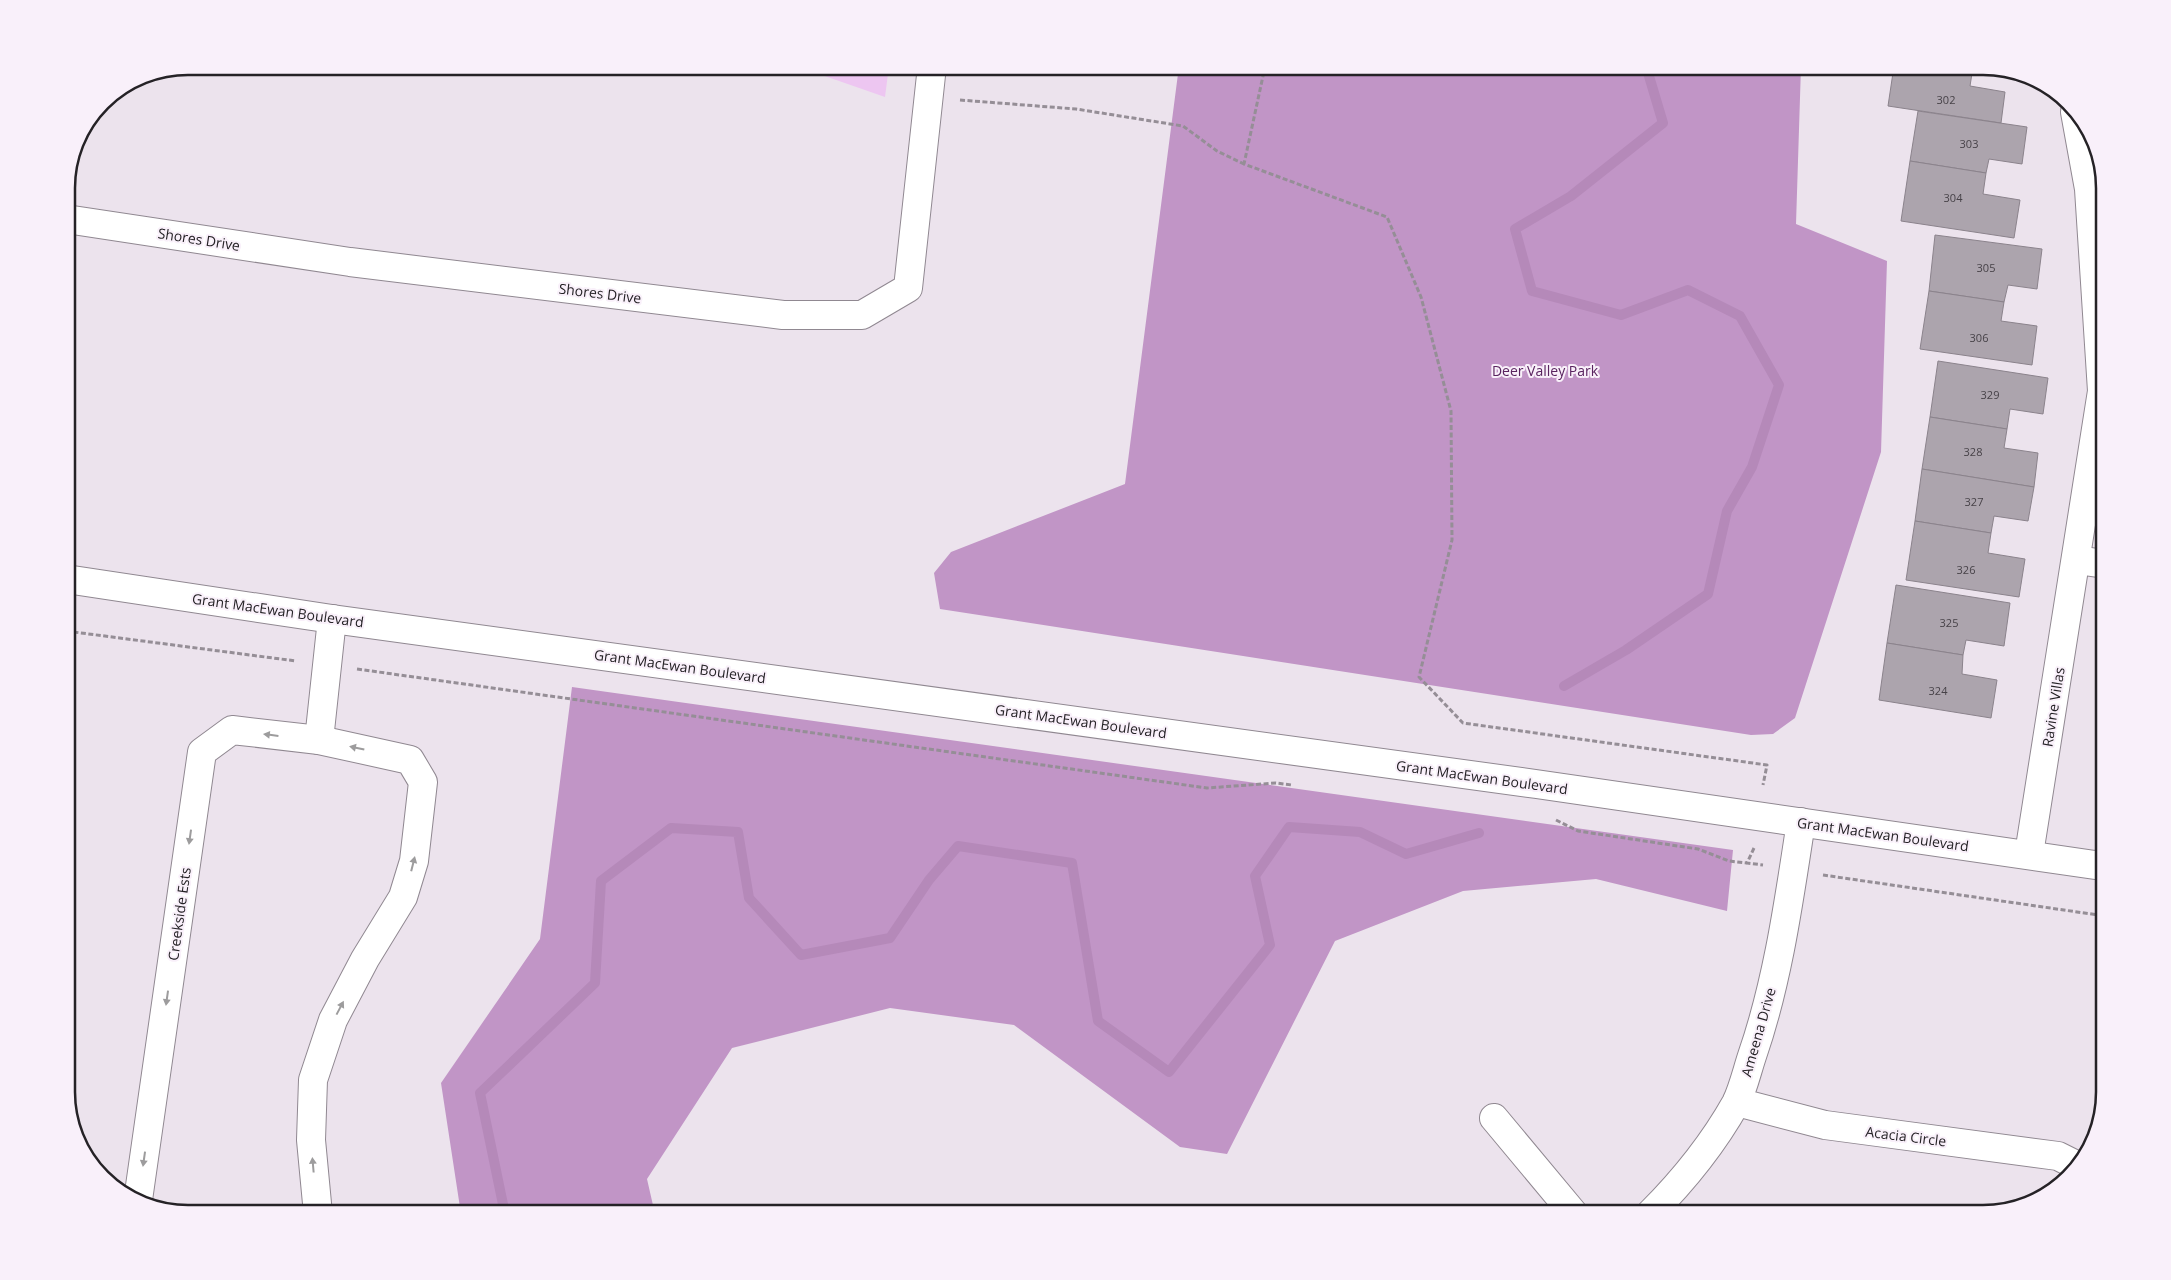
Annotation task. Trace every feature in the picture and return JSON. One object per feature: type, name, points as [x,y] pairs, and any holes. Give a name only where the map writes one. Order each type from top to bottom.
[{"type":"street","name":"Shores Drive","points":[[75,220],[350,262],[783,315],[862,315],[908,288],[931,75]]},
{"type":"street","name":"Ravine Villas","points":[[2080,132],[2096,186]]},
{"type":"street","name":"Ravine Villas","points":[[2029,854],[2096,432]]},
{"type":"street","points":[[2077,560],[2096,563]]},
{"type":"street","name":"Grant MacEwan Boulevard","points":[[75,580],[332,619],[1756,815],[2096,865]]},
{"type":"street","points":[[319,740],[332,619]]},
{"type":"street","name":"Creekside Ests","points":[[139,1193],[202,752],[232,730],[319,740],[410,760],[423,782],[414,861],[403,897],[365,959],[333,1020],[313,1080],[311,1140],[317,1205]]},
{"type":"street","name":"Ameena Drive","points":[[1659,1205],[1699,1159],[1737,1102],[1758,1040],[1774,978],[1802,822]]},
{"type":"street","name":"Acacia Circle","points":[[1737,1102],[1825,1125],[2058,1156],[2071,1163]]},
{"type":"street","points":[[1494,1118],[1566,1205]]},
{"type":"path","points":[[1244,164],[1264,75]]},
{"type":"path","points":[[928,97],[1076,109],[1183,126],[1217,151],[1244,164],[1387,216],[1422,297],[1450,411],[1452,540],[1419,678],[1463,723],[1767,765],[1756,815],[1753,851],[1747,863]]},
{"type":"path","points":[[75,632],[328,665],[1207,788],[1276,783],[1296,786]]},
{"type":"path","points":[[1551,818],[1578,831],[1698,849],[1729,861],[2096,915]]},
{"type":"shaded area","points":[[822,75],[888,75],[885,97]]},
{"type":"green space","name":"Deer Valley Park","points":[[1178,75],[1801,75],[1796,224],[1887,261],[1881,452],[1795,718],[1773,734],[1751,735],[940,609],[934,573],[951,552],[1125,484]]},
{"type":"green space","points":[[572,687],[1733,850],[1727,911],[1596,879],[1463,891],[1335,941],[1227,1154],[1180,1147],[1014,1025],[890,1008],[732,1048],[647,1179],[653,1205],[460,1205],[441,1083],[540,939]]},
{"type":"building","points":[[1893,75],[1972,75],[1970,86],[2005,92],[2001,123],[1888,106]]},
{"type":"building","points":[[1918,111],[2027,127],[2022,164],[1989,159],[1986,173],[1910,161]]},
{"type":"building","points":[[1910,161],[1986,173],[1983,194],[2020,200],[2014,238],[1901,221]]},
{"type":"building","points":[[1935,235],[2042,249],[2037,289],[2008,285],[2004,302],[1929,291]]},
{"type":"building","points":[[1929,291],[2004,302],[2001,321],[2037,326],[2032,365],[1920,349]]},
{"type":"building","points":[[1938,361],[2048,378],[2043,414],[2010,409],[2007,429],[1930,417]]},
{"type":"building","points":[[1930,417],[2007,429],[2004,448],[2038,453],[2034,487],[1922,469]]},
{"type":"building","points":[[1922,469],[2034,487],[2028,521],[1994,516],[1991,533],[1915,521]]},
{"type":"building","points":[[1915,521],[1991,533],[1988,553],[2025,559],[2019,597],[1906,580]]},
{"type":"building","points":[[1896,585],[2010,603],[2004,646],[1966,640],[1963,655],[1887,643]]},
{"type":"building","points":[[1887,643],[1963,655],[1962,674],[1997,680],[1991,718],[1879,700]]},
{"type":"waterway","points":[[1564,686],[1626,650],[1708,594],[1727,511],[1752,467],[1779,385],[1740,316],[1688,290],[1621,315],[1532,291],[1515,229],[1571,196],[1663,123],[1649,75]]},
{"type":"waterway","points":[[503,1205],[480,1093],[595,983],[601,881],[671,828],[738,832],[749,898],[801,955],[890,938],[929,880],[958,846],[1072,863],[1098,1021],[1169,1072],[1270,945],[1255,876],[1289,827],[1360,832],[1406,854],[1479,833]]}]
